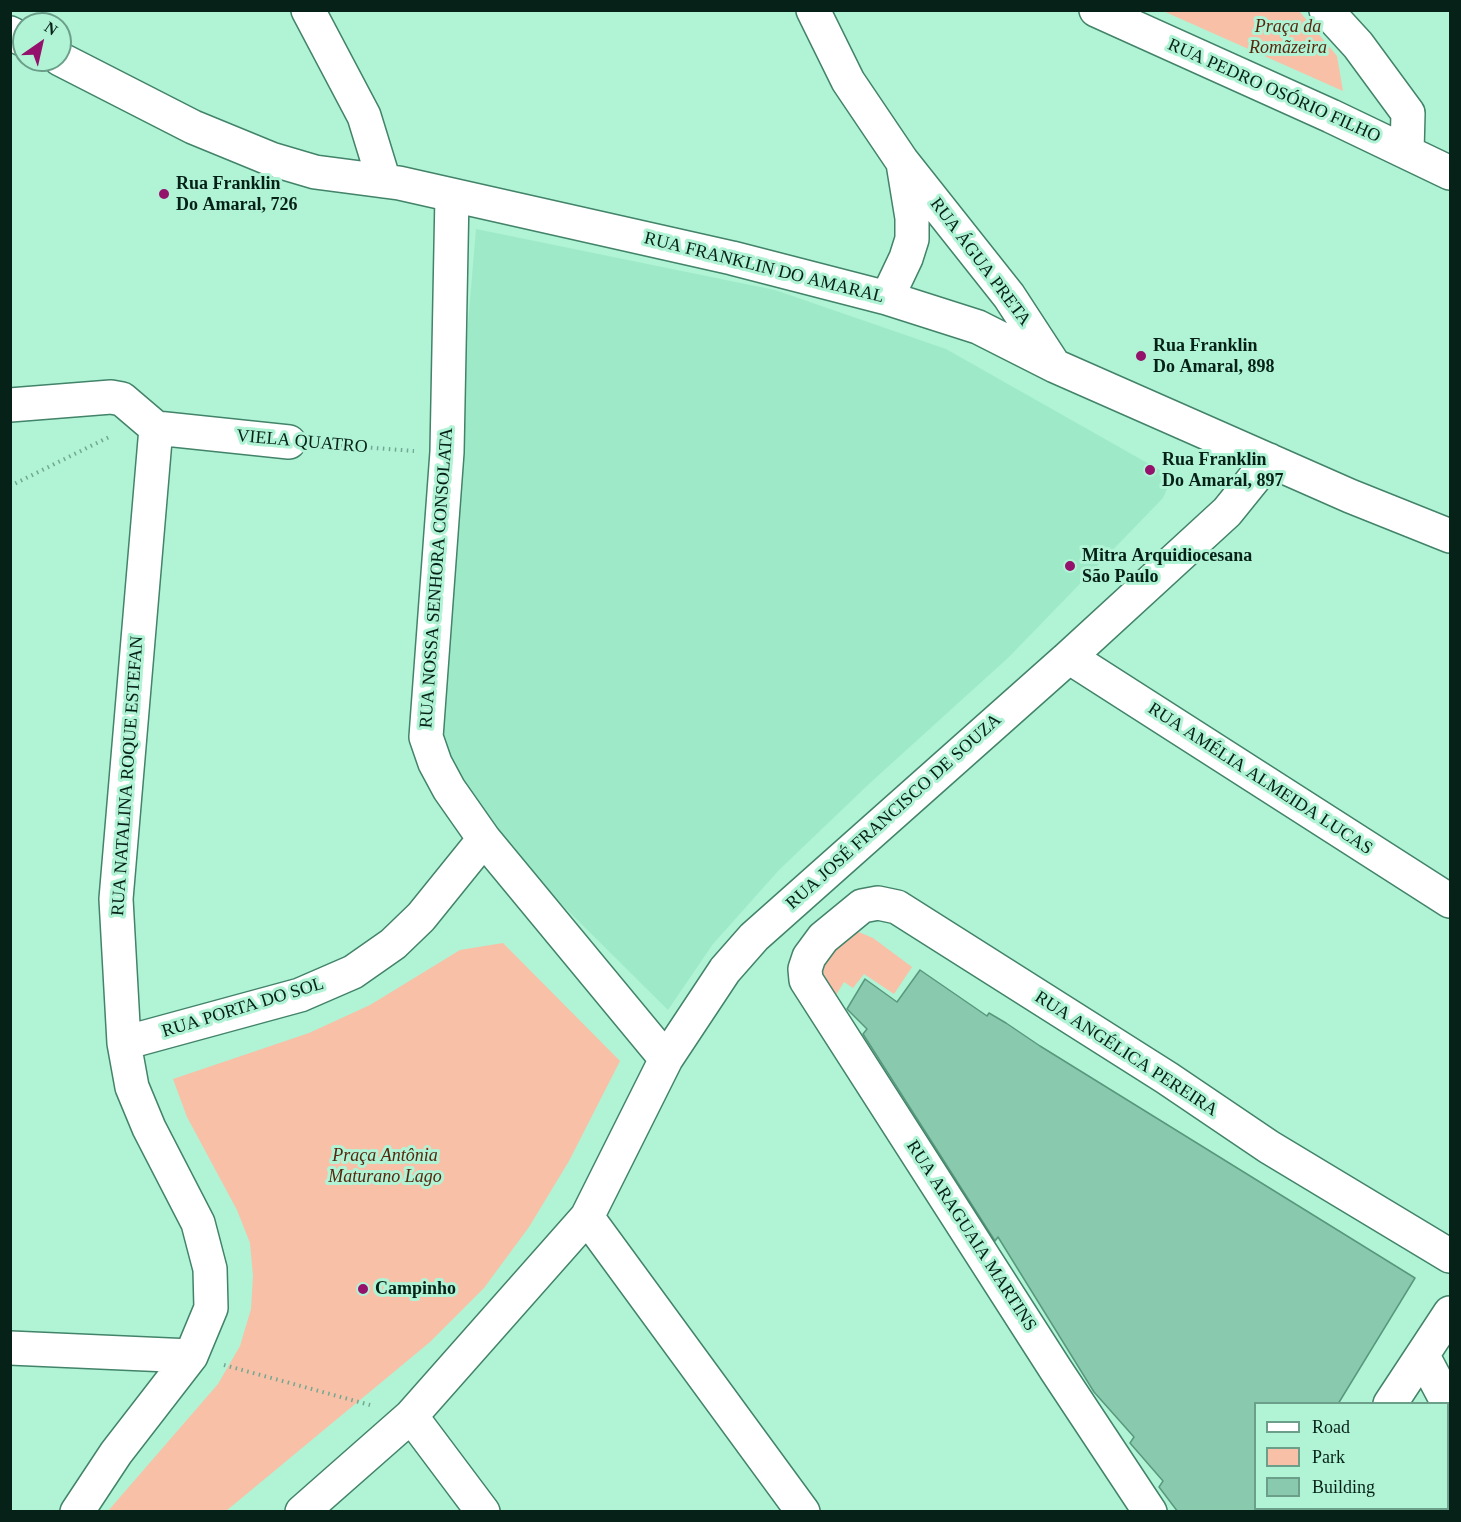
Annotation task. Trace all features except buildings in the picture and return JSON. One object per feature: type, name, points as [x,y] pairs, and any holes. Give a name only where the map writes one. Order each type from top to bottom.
[{"type":"street","points":[[308,10],[364,116],[384,181]]},
{"type":"street","name":"RUA ÁGUA PRETA","points":[[813,10],[848,81],[902,161],[1009,296],[1055,366]]},
{"type":"street","name":"RUA PEDRO OSÓRIO FILHO","points":[[1096,10],[1450,173]]},
{"type":"street","points":[[1326,10],[1358,45],[1408,113],[1407,152]]},
{"type":"street","name":"RUA FRANKLIN DO AMARAL","points":[[72,65],[193,127],[254,154],[315,172],[384,181],[452,195],[732,258],[887,298],[978,327],[1055,366],[1450,536]]},
{"type":"street","name":"RUA ÁGUA PRETA","points":[[887,298],[906,258],[912,239],[912,218],[902,161]]},
{"type":"street","name":"RUA NOSSA SENHORA CONSOLATA","points":[[452,195],[447,452],[426,737],[435,763],[449,789],[484,839],[666,1059]]},
{"type":"street","points":[[10,405],[111,397],[122,399],[156,428]]},
{"type":"street","name":"VIELA QUATRO","points":[[156,428],[289,442]]},
{"type":"street","name":"RUA NATALINA ROQUE ESTEFAN","points":[[77,1512],[116,1453],[191,1356],[211,1308],[210,1269],[198,1223],[149,1128],[132,1087],[124,1043],[116,899],[156,428]]},
{"type":"street","name":"RUA JOSÉ FRANCISCO DE SOUZA","points":[[587,1217],[666,1059],[725,970],[754,937],[1069,657],[1227,512],[1269,460]]},
{"type":"street","name":"RUA AMÉLIA ALMEIDA LUCAS","points":[[1069,657],[1450,901]]},
{"type":"street","name":"RUA PORTA DO SOL","points":[[124,1043],[300,995],[353,972],[393,944],[421,917],[484,839]]},
{"type":"street","name":"RUA ANGÉLICA PEREIRA","points":[[809,957],[823,938],[862,906],[878,903],[897,907],[1167,1078],[1269,1147],[1450,1256]]},
{"type":"street","name":"RUA ARAGUAIA MARTINS","points":[[809,957],[805,969],[806,980],[1056,1370],[1150,1512]]},
{"type":"street","points":[[302,1512],[411,1416],[587,1217],[803,1512]]},
{"type":"street","points":[[1391,1402],[1450,1313]]},
{"type":"street","points":[[10,1348],[191,1356]]},
{"type":"street","points":[[1423,1356],[1447,1402]]},
{"type":"street","points":[[411,1416],[483,1512]]},
{"type":"path","points":[[10,486],[111,436],[156,428]]},
{"type":"path","name":"VIELA QUATRO","points":[[289,442],[447,452]]},
{"type":"path","points":[[191,1356],[411,1416]]},
{"type":"shaded area","points":[[476,229],[775,290],[946,349],[1172,477],[1163,498],[1009,657],[870,783],[779,870],[713,944],[668,1010],[526,869],[440,746],[441,644]]},
{"type":"green space","name":"Praça da Romãzeira","points":[[1163,11],[1299,11],[1337,56],[1343,91]]},
{"type":"green space","points":[[849,928],[873,938],[912,967],[894,994],[864,974],[853,988],[844,982],[836,995],[820,976],[824,945]]},
{"type":"green space","name":"Praça Antônia Maturano Lago","points":[[503,943],[620,1061],[569,1161],[529,1227],[484,1288],[430,1342],[226,1511],[108,1511],[218,1384],[240,1346],[251,1309],[253,1276],[250,1243],[237,1210],[187,1117],[173,1079],[309,1033],[370,1005],[460,950]]},
{"type":"place","name":"Rua Franklin Do Amaral, 726","points":[[164,194]]},
{"type":"place","name":"Rua Franklin Do Amaral, 898","points":[[1141,356]]},
{"type":"place","name":"Rua Franklin Do Amaral, 897","points":[[1150,470]]},
{"type":"place","name":"Mitra Arquidiocesana São Paulo","points":[[1070,566]]},
{"type":"place","name":"Campinho","points":[[363,1289]]}]
